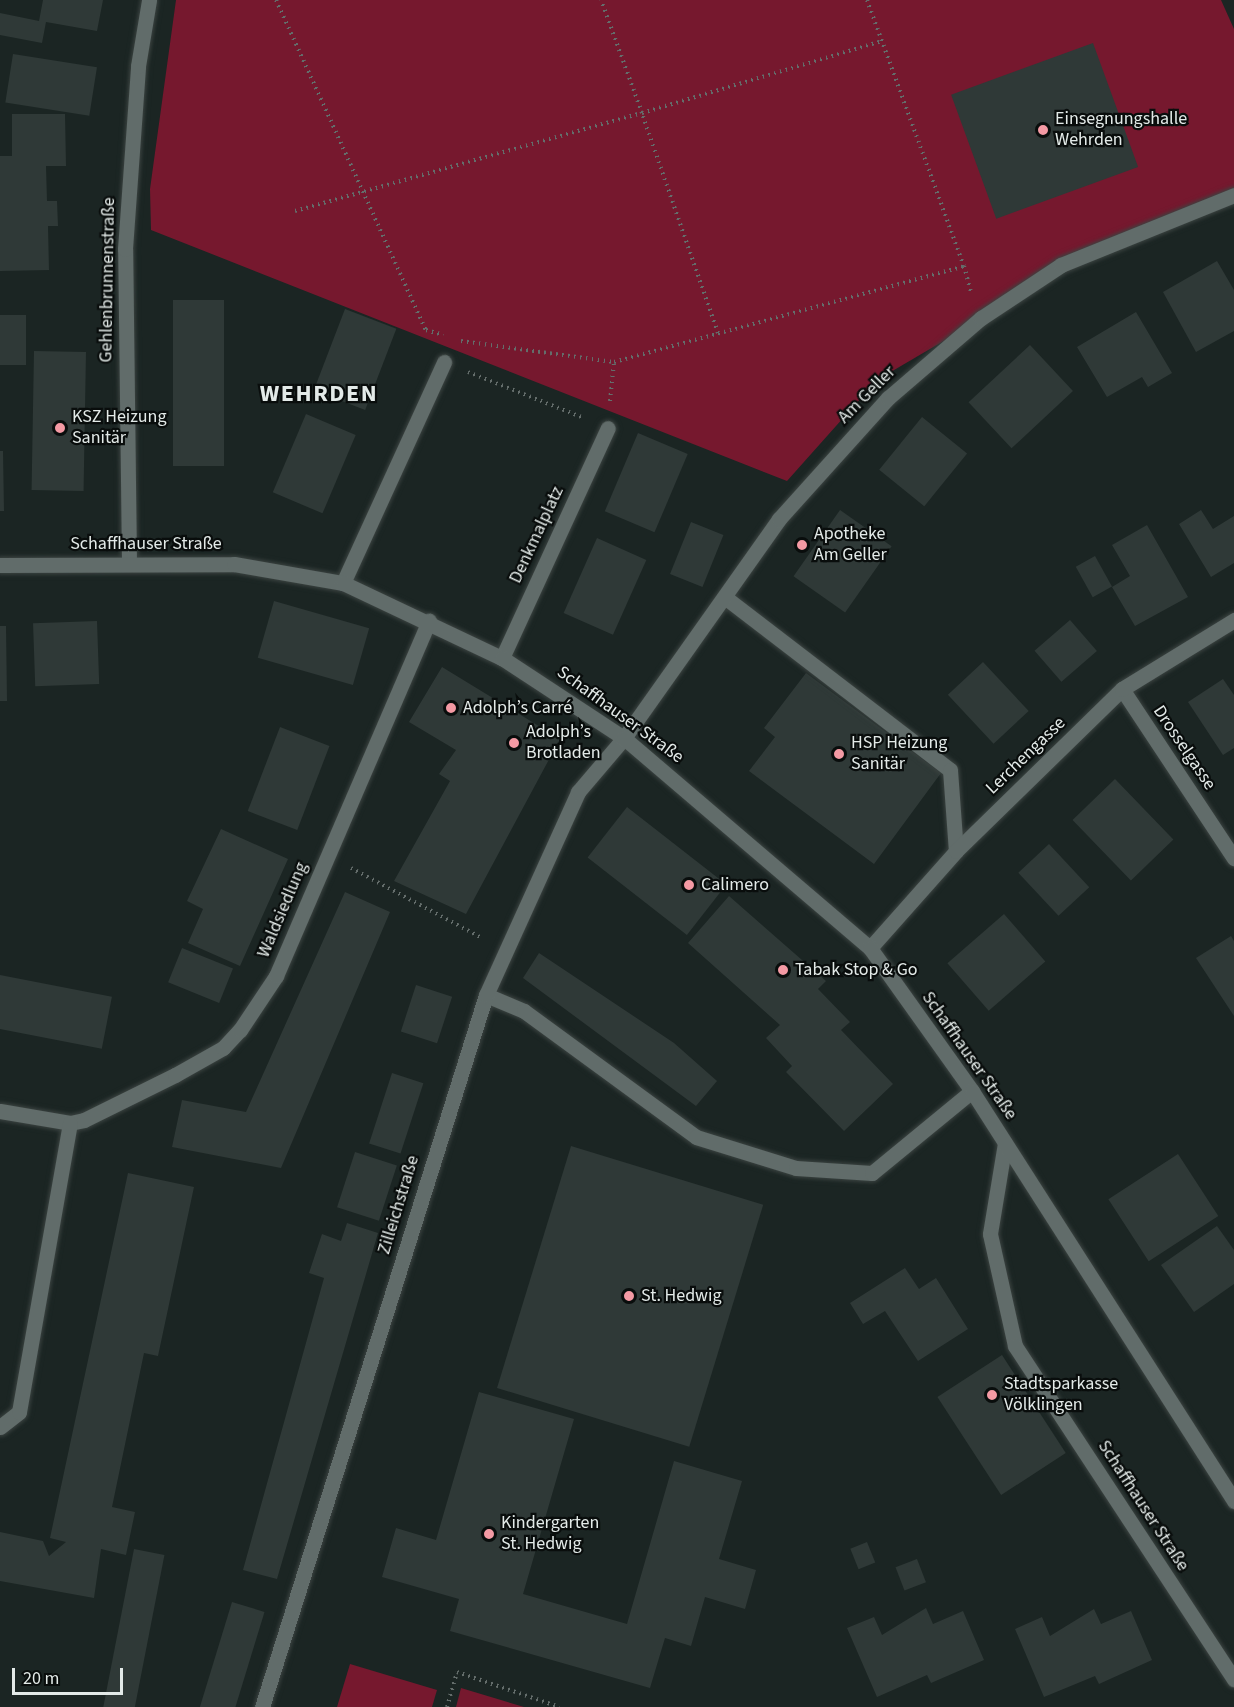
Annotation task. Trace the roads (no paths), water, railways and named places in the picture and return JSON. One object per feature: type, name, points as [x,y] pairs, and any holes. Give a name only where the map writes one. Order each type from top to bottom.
[{"type":"street","name":"Gehlenbrunnenstraße","points":[[129,562],[125,249],[138,66],[149,0]]},
{"type":"street","name":"Am Geller","points":[[624,738],[726,598],[779,519],[888,398],[981,318],[1060,265],[1234,195]]},
{"type":"street","points":[[343,583],[444,362]]},
{"type":"street","name":"Denkmalplatz","points":[[502,658],[608,428]]},
{"type":"street","name":"Schaffhauser Straße","points":[[0,565],[129,562],[234,564],[343,583],[429,620],[502,658],[624,738],[732,824],[870,948],[972,1091],[1234,1502]]},
{"type":"street","points":[[726,598],[950,770],[956,851]]},
{"type":"street","name":"Waldsiedlung","points":[[70,1124],[175,1076],[223,1048],[240,1030],[276,976],[429,620]]},
{"type":"street","name":"Lerchengasse","points":[[870,948],[956,851],[1122,689],[1234,620]]},
{"type":"street","name":"Drosselgasse","points":[[1122,689],[1234,858]]},
{"type":"street","name":"Zilleichstraße","points":[[262,1707],[486,995],[504,950],[578,792],[624,738]]},
{"type":"street","points":[[486,995],[524,1011],[696,1137],[796,1168],[872,1173],[972,1091]]},
{"type":"street","points":[[0,1111],[70,1124],[19,1413],[0,1426]]},
{"type":"street","name":"Schaffhauser Straße","points":[[1005,1143],[990,1234],[1015,1346],[1234,1680]]},
{"type":"place","name":"Einsegnungshalle Wehrden","points":[[1043,130]]},
{"type":"place","name":"KSZ Heizung Sanitär","points":[[60,428]]},
{"type":"place","name":"Apotheke Am Geller","points":[[802,545]]},
{"type":"place","name":"Adolph’s Carré","points":[[451,708]]},
{"type":"place","name":"Adolph’s Brotladen","points":[[514,743]]},
{"type":"place","name":"HSP Heizung Sanitär","points":[[839,754]]},
{"type":"place","name":"Calimero","points":[[689,885]]},
{"type":"place","name":"Tabak Stop & Go","points":[[783,970]]},
{"type":"place","name":"St. Hedwig","points":[[629,1296]]},
{"type":"place","name":"Stadtsparkasse Völklingen","points":[[992,1395]]},
{"type":"place","name":"Kindergarten St. Hedwig","points":[[489,1534]]},
{"type":"district","name":"WEHRDEN","points":[[319,394]]}]
